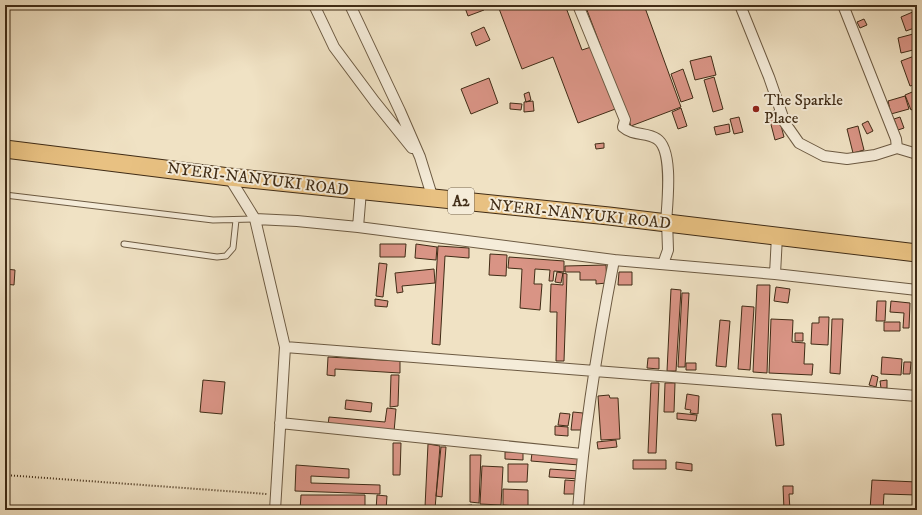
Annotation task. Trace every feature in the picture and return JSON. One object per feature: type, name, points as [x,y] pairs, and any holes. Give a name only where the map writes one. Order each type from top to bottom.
[{"type":"highway","name":"NYERI-NANYUKI ROAD","points":[[5,149],[229,177],[667,220],[777,236],[917,253]]},
{"type":"street","points":[[314,5],[334,47],[375,102],[420,158]]},
{"type":"street","points":[[350,5],[400,111],[420,158],[433,198]]},
{"type":"street","points":[[578,5],[625,120],[623,126],[635,134],[654,138],[661,143],[664,151],[668,180],[668,250],[663,264]]},
{"type":"street","points":[[740,5],[769,77],[784,123],[799,144],[824,156],[847,159],[874,155],[897,148],[917,154]]},
{"type":"street","points":[[843,5],[896,139],[897,148]]},
{"type":"street","points":[[229,177],[255,219],[285,347],[275,510]]},
{"type":"street","points":[[358,227],[361,191]]},
{"type":"street","points":[[255,219],[297,221],[358,227],[614,260],[775,274],[917,290]]},
{"type":"street","points":[[775,274],[777,236]]},
{"type":"street","points":[[578,510],[582,454],[593,372],[614,260]]},
{"type":"street","points":[[285,347],[917,396]]},
{"type":"street","points":[[280,423],[582,454]]},
{"type":"lane","points":[[5,195],[213,220],[255,219]]},
{"type":"lane","points":[[124,244],[217,257],[226,256],[233,248],[236,220]]},
{"type":"path","points":[[5,475],[276,495]]},
{"type":"building","points":[[464,5],[483,5],[484,10],[468,16]]},
{"type":"building","points":[[565,5],[582,50],[594,46],[618,108],[578,123],[553,57],[522,69],[498,6]]},
{"type":"building","points":[[585,5],[644,5],[681,107],[631,126]]},
{"type":"building","points":[[915,11],[917,27],[906,31],[901,17]]},
{"type":"building","points":[[864,19],[867,25],[860,28],[857,22]]},
{"type":"building","points":[[484,27],[490,40],[476,46],[471,33]]},
{"type":"building","points":[[917,33],[917,49],[901,53],[898,38]]},
{"type":"building","points":[[917,55],[917,84],[910,86],[901,61]]},
{"type":"building","points":[[711,56],[716,75],[695,80],[690,61]]},
{"type":"building","points":[[683,69],[693,98],[681,102],[671,74]]},
{"type":"building","points":[[714,77],[723,109],[713,112],[704,80]]},
{"type":"building","points":[[489,78],[498,103],[471,114],[461,89]]},
{"type":"building","points":[[917,90],[917,107],[911,110],[905,95]]},
{"type":"building","points":[[529,92],[531,100],[526,102],[524,94]]},
{"type":"building","points":[[905,96],[909,109],[891,114],[888,101]]},
{"type":"building","points":[[533,101],[534,111],[524,112],[524,102]]},
{"type":"building","points":[[510,103],[522,104],[521,110],[510,109]]},
{"type":"building","points":[[681,108],[687,126],[678,129],[672,112]]},
{"type":"building","points":[[777,110],[784,137],[775,140],[768,113]]},
{"type":"building","points":[[739,117],[743,132],[734,134],[730,119]]},
{"type":"building","points":[[900,117],[904,128],[898,130],[894,119]]},
{"type":"building","points":[[868,121],[873,131],[867,134],[862,124]]},
{"type":"building","points":[[729,124],[730,132],[716,135],[714,127]]},
{"type":"building","points":[[858,126],[864,150],[853,153],[847,129]]},
{"type":"building","points":[[604,143],[604,148],[596,149],[595,144]]},
{"type":"building","points":[[380,244],[406,244],[405,257],[380,257]]},
{"type":"building","points":[[416,244],[437,247],[436,260],[415,258]]},
{"type":"building","points":[[438,246],[469,248],[469,258],[445,256],[440,345],[432,344]]},
{"type":"building","points":[[490,254],[507,255],[506,276],[489,275]]},
{"type":"building","points":[[509,257],[564,261],[564,272],[554,271],[553,281],[549,281],[550,270],[535,269],[534,284],[542,284],[540,310],[520,308],[522,269],[508,268]]},
{"type":"building","points":[[379,263],[387,264],[383,297],[376,296]]},
{"type":"building","points":[[606,265],[607,283],[596,284],[596,280],[580,280],[580,272],[565,272],[565,266]]},
{"type":"building","points":[[5,269],[15,270],[14,285],[5,284]]},
{"type":"building","points":[[434,269],[435,283],[402,286],[403,292],[397,293],[395,273]]},
{"type":"building","points":[[557,272],[563,273],[561,283],[555,282]]},
{"type":"building","points":[[619,272],[632,272],[632,285],[618,285]]},
{"type":"building","points":[[563,273],[567,274],[564,361],[556,361],[557,312],[550,312],[551,284],[563,285]]},
{"type":"building","points":[[757,285],[770,285],[767,373],[753,372]]},
{"type":"building","points":[[776,287],[790,289],[788,303],[774,301]]},
{"type":"building","points":[[671,289],[681,290],[676,371],[667,371]]},
{"type":"building","points":[[682,293],[689,293],[685,367],[678,367]]},
{"type":"building","points":[[375,299],[388,301],[387,307],[375,306]]},
{"type":"building","points":[[877,301],[886,301],[885,321],[876,321]]},
{"type":"building","points":[[891,301],[910,303],[909,328],[903,328],[904,313],[890,312]]},
{"type":"building","points":[[742,306],[754,307],[750,370],[738,369]]},
{"type":"building","points":[[819,317],[829,317],[828,345],[811,344],[812,323],[819,323]]},
{"type":"building","points":[[771,319],[793,320],[792,342],[805,343],[804,364],[813,364],[812,375],[769,373]]},
{"type":"building","points":[[832,319],[843,319],[840,374],[830,373]]},
{"type":"building","points":[[720,320],[730,321],[726,367],[716,366]]},
{"type":"building","points":[[884,322],[900,322],[900,331],[884,331]]},
{"type":"building","points":[[795,333],[803,333],[803,341],[795,341]]},
{"type":"building","points":[[328,357],[400,361],[400,373],[335,369],[335,376],[327,375]]},
{"type":"building","points":[[882,357],[902,359],[901,375],[881,374]]},
{"type":"building","points":[[648,358],[659,358],[659,369],[647,368]]},
{"type":"building","points":[[904,362],[911,362],[910,374],[903,374]]},
{"type":"building","points":[[686,363],[696,363],[696,370],[686,370]]},
{"type":"building","points":[[391,375],[399,375],[398,406],[390,407]]},
{"type":"building","points":[[872,375],[878,377],[876,387],[869,385]]},
{"type":"building","points":[[203,380],[225,382],[222,414],[200,412]]},
{"type":"building","points":[[887,380],[887,388],[881,388],[880,381]]},
{"type":"building","points":[[651,383],[659,383],[656,453],[648,453]]},
{"type":"building","points":[[665,383],[675,383],[674,412],[664,412]]},
{"type":"building","points":[[687,394],[699,396],[698,414],[690,413],[691,410],[685,409]]},
{"type":"building","points":[[609,395],[610,398],[618,398],[620,439],[601,440],[598,396]]},
{"type":"building","points":[[346,400],[372,403],[371,412],[345,409]]},
{"type":"building","points":[[387,408],[396,409],[394,432],[328,425],[329,417],[385,422]]},
{"type":"building","points":[[573,412],[583,413],[581,430],[571,430]]},
{"type":"building","points":[[560,413],[570,414],[568,426],[558,425]]},
{"type":"building","points":[[677,413],[697,415],[696,421],[677,419]]},
{"type":"building","points":[[772,414],[781,414],[784,445],[776,446]]},
{"type":"building","points":[[555,426],[568,427],[568,436],[555,435]]},
{"type":"building","points":[[616,440],[617,447],[598,449],[597,442]]},
{"type":"building","points":[[393,443],[401,443],[400,475],[393,475]]},
{"type":"building","points":[[428,444],[440,446],[435,509],[425,507]]},
{"type":"building","points":[[441,447],[446,447],[442,497],[436,496]]},
{"type":"building","points":[[505,452],[523,452],[523,460],[505,459]]},
{"type":"building","points":[[532,453],[580,457],[579,465],[531,461]]},
{"type":"building","points":[[470,455],[481,455],[479,503],[470,502]]},
{"type":"building","points":[[633,460],[666,460],[666,469],[633,469]]},
{"type":"building","points":[[676,462],[692,464],[692,471],[676,469]]},
{"type":"building","points":[[508,464],[528,464],[527,482],[508,482]]},
{"type":"building","points":[[296,465],[349,469],[349,478],[311,476],[311,483],[380,485],[380,494],[295,491]]},
{"type":"building","points":[[482,466],[503,467],[501,505],[480,504]]},
{"type":"building","points":[[550,469],[579,471],[579,479],[549,477]]},
{"type":"building","points":[[565,480],[578,481],[577,494],[564,494]]},
{"type":"building","points":[[872,480],[917,482],[917,495],[884,494],[883,510],[870,510]]},
{"type":"building","points":[[783,486],[793,486],[793,494],[789,494],[790,510],[784,510]]},
{"type":"building","points":[[503,489],[528,490],[528,507],[503,505]]},
{"type":"building","points":[[301,495],[365,495],[365,510],[300,510]]},
{"type":"building","points":[[377,495],[387,496],[386,510],[376,510]]},
{"type":"building","points":[[472,505],[472,510],[461,510],[461,506]]},
{"type":"place","name":"The Sparkle Place","points":[[756,109]]}]
